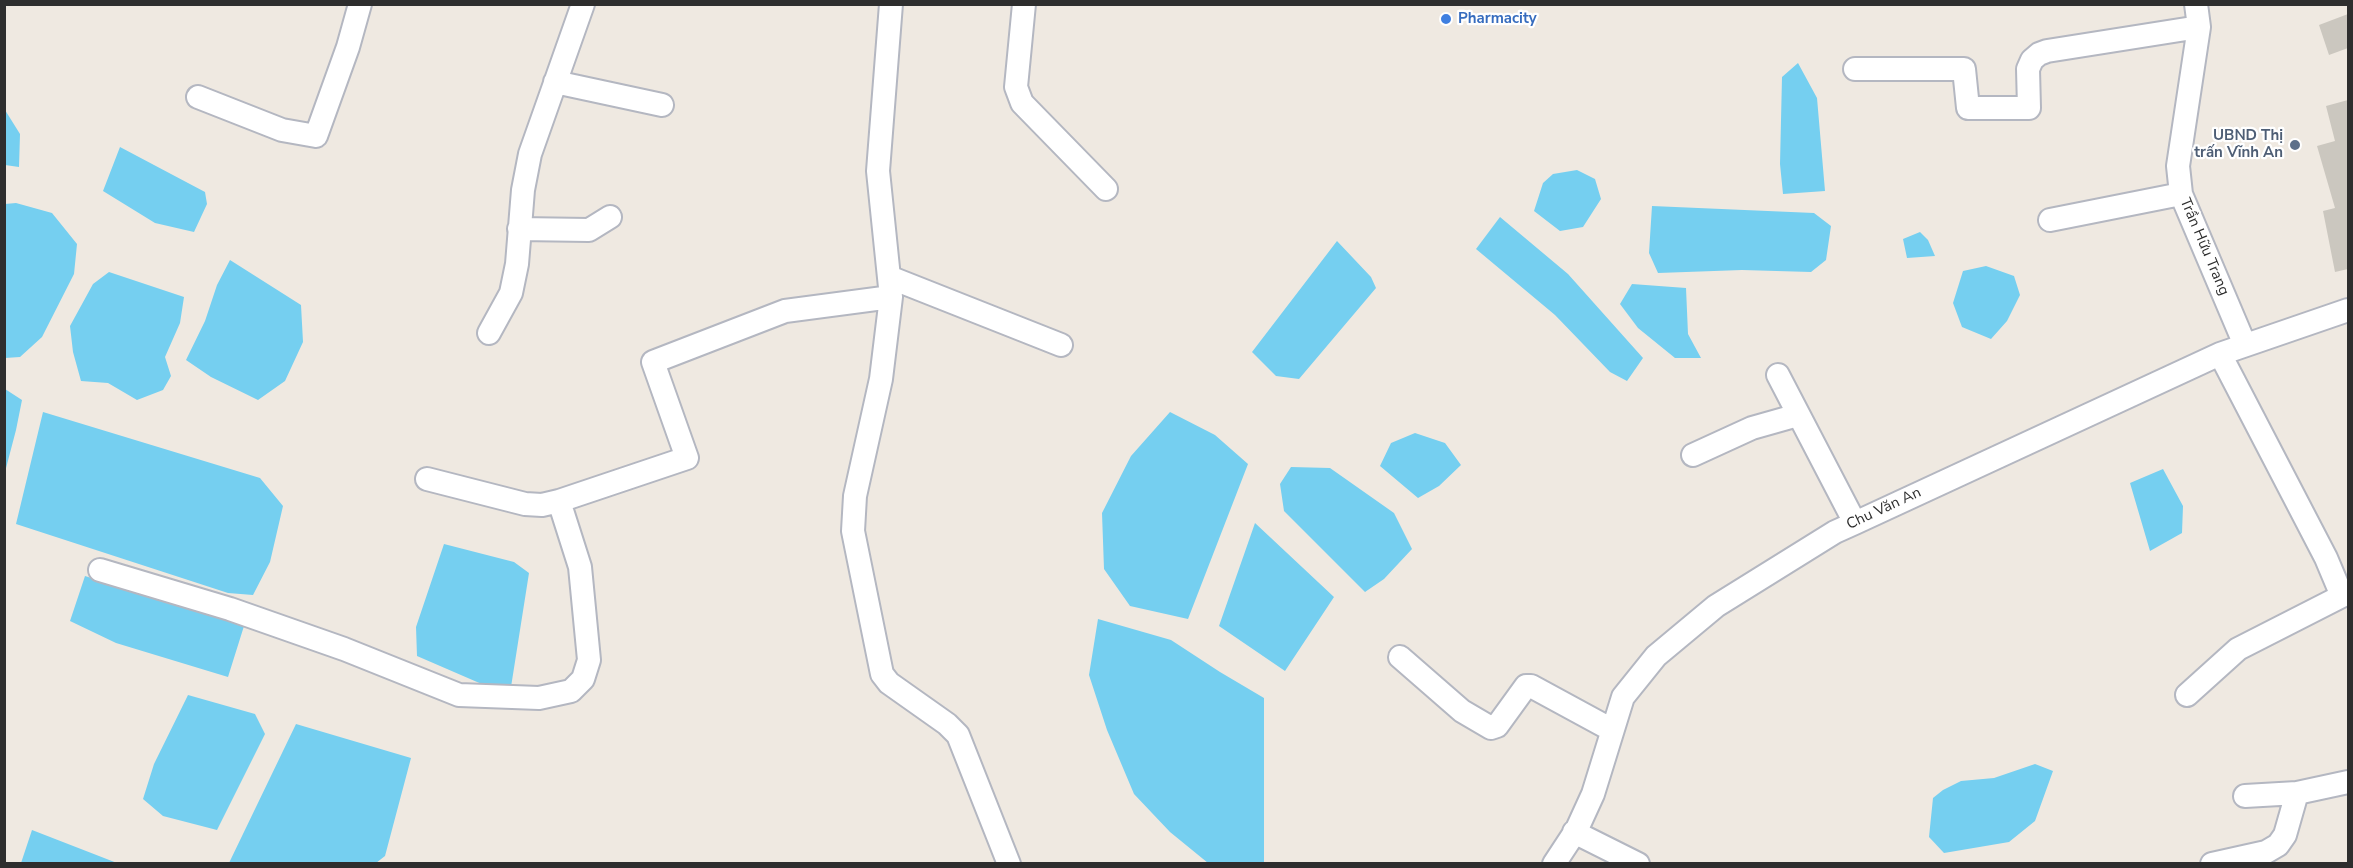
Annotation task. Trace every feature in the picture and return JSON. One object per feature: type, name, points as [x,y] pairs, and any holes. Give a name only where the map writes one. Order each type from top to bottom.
[{"type":"street","points":[[198,97],[282,130],[316,136],[348,47],[360,4]]},
{"type":"street","points":[[489,333],[511,293],[517,264],[519,229],[530,154],[583,4]]},
{"type":"street","points":[[891,4],[878,171],[890,287],[880,380],[855,496],[853,531],[879,666],[889,683],[947,724],[958,735],[1009,864]]},
{"type":"street","points":[[1024,4],[1016,87],[1018,95],[1022,103],[1106,189]]},
{"type":"street","points":[[1855,69],[1964,69],[1968,108],[2029,108],[2028,69],[2032,60],[2039,54],[2198,16]]},
{"type":"street","name":"Trần Hữu Trang","points":[[2198,16],[2178,166],[2181,194],[2245,345]]},
{"type":"street","points":[[555,82],[662,105]]},
{"type":"street","points":[[2050,220],[2181,194]]},
{"type":"street","points":[[519,229],[589,230],[610,217]]},
{"type":"street","points":[[427,479],[525,504],[542,505],[687,458],[653,362],[785,311],[890,287],[1061,345]]},
{"type":"street","name":"Chu Văn An","points":[[1554,864],[1574,832],[1593,794],[1623,697],[1656,656],[1716,606],[1835,532],[2220,354],[2349,310]]},
{"type":"street","points":[[2187,695],[2238,649],[2342,596],[2326,558],[2220,354]]},
{"type":"street","points":[[1778,375],[1855,523]]},
{"type":"street","points":[[1693,455],[1752,428],[1798,415]]},
{"type":"street","points":[[100,570],[230,609],[459,695],[539,698],[572,691],[583,679],[589,660],[580,567],[560,501]]},
{"type":"street","points":[[1400,657],[1462,711],[1491,728],[1497,726],[1526,686],[1531,686],[1612,730]]},
{"type":"street","points":[[2245,796],[2297,793],[2349,782]]},
{"type":"street","points":[[2212,864],[2266,852],[2278,845],[2285,835],[2297,793]]},
{"type":"street","points":[[1574,832],[1638,864]]},
{"type":"water","points":[[1798,63],[1817,98],[1825,191],[1783,194],[1780,164],[1782,77]]},
{"type":"water","points":[[5,110],[20,134],[19,167],[5,165]]},
{"type":"water","points":[[120,147],[205,192],[207,204],[194,232],[155,223],[103,191]]},
{"type":"water","points":[[1577,170],[1595,179],[1601,199],[1583,227],[1560,231],[1534,211],[1543,183],[1553,174]]},
{"type":"water","points":[[16,203],[52,213],[77,244],[74,274],[42,337],[20,357],[5,358],[5,204]]},
{"type":"water","points":[[1652,206],[1814,213],[1831,226],[1826,260],[1811,272],[1742,270],[1658,273],[1649,253]]},
{"type":"water","points":[[1500,217],[1568,274],[1643,358],[1627,381],[1610,372],[1555,315],[1476,249]]},
{"type":"water","points":[[1920,232],[1928,240],[1935,256],[1907,258],[1903,239]]},
{"type":"water","points":[[1337,241],[1371,277],[1376,288],[1299,379],[1276,376],[1252,352]]},
{"type":"water","points":[[230,260],[301,305],[303,342],[285,381],[258,400],[211,377],[186,360],[205,321],[217,285]]},
{"type":"water","points":[[1986,266],[2014,276],[2020,295],[2007,321],[1991,339],[1962,327],[1953,303],[1963,271]]},
{"type":"water","points":[[109,272],[184,297],[180,323],[165,357],[171,376],[163,390],[137,400],[108,383],[81,381],[73,352],[70,326],[93,284]]},
{"type":"water","points":[[1632,284],[1686,288],[1688,334],[1701,358],[1675,358],[1638,328],[1620,304]]},
{"type":"water","points":[[5,389],[22,400],[5,472]]},
{"type":"water","points":[[43,412],[260,478],[283,506],[270,562],[253,595],[228,593],[16,524]]},
{"type":"water","points":[[1170,412],[1215,435],[1248,464],[1188,619],[1130,606],[1104,569],[1102,513],[1131,456]]},
{"type":"water","points":[[1415,433],[1445,443],[1461,465],[1439,486],[1418,498],[1380,466],[1391,443]]},
{"type":"water","points":[[1291,467],[1330,468],[1394,513],[1412,549],[1384,579],[1365,592],[1284,511],[1280,484]]},
{"type":"water","points":[[2163,469],[2183,506],[2182,533],[2150,551],[2130,483]]},
{"type":"water","points":[[1255,523],[1334,597],[1285,671],[1219,626]]},
{"type":"water","points":[[444,544],[514,562],[529,573],[511,687],[484,685],[417,656],[416,627]]},
{"type":"water","points":[[85,576],[244,626],[228,677],[116,643],[70,621]]},
{"type":"water","points":[[1098,619],[1171,640],[1264,698],[1264,863],[1208,863],[1170,832],[1134,794],[1107,730],[1089,675]]},
{"type":"water","points":[[188,695],[255,714],[265,734],[217,830],[163,816],[143,799],[154,764]]},
{"type":"water","points":[[296,724],[411,758],[385,856],[376,863],[229,863]]},
{"type":"water","points":[[2035,764],[2053,771],[2035,821],[2009,842],[1944,853],[1929,837],[1933,798],[1943,790],[1961,781],[1994,778]]},
{"type":"water","points":[[32,830],[117,863],[21,863]]},
{"type":"building","points":[[2348,14],[2348,48],[2329,55],[2319,25]]},
{"type":"building","points":[[2348,100],[2348,269],[2335,272],[2323,211],[2335,208],[2317,146],[2335,141],[2326,106]]},
{"type":"place","name":"Pharmacity","points":[[1446,19]]},
{"type":"place","name":"UBND Thị trấn Vĩnh An","points":[[2295,145]]}]
